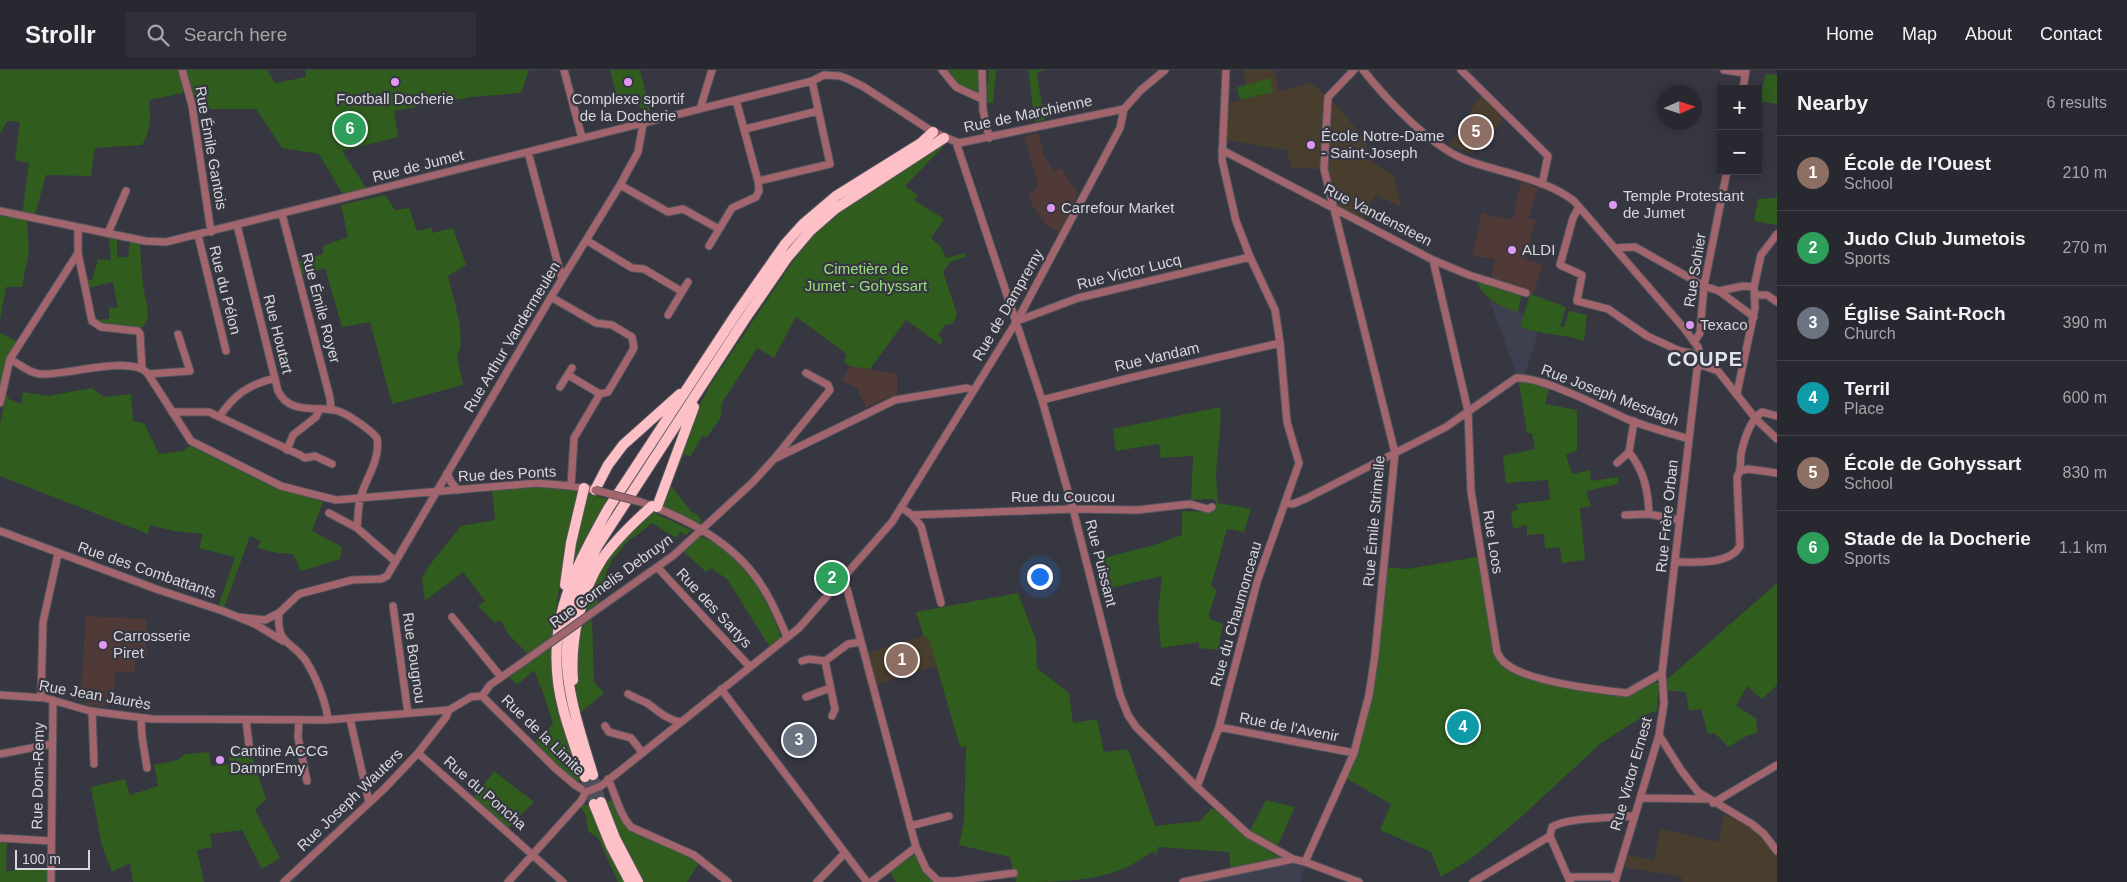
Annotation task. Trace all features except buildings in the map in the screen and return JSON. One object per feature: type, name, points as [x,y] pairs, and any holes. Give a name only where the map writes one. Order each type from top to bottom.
[{"type":"highway","points":[[562,610],[571,578],[608,509],[768,266],[803,224],[836,196],[921,143],[933,132]]},
{"type":"highway","points":[[584,488],[571,543],[556,650],[559,688],[564,711],[589,776],[582,740],[570,699],[565,650],[570,614],[580,582],[598,545],[787,258],[810,230],[835,208],[944,138]]},
{"type":"highway","points":[[582,740],[583,736],[575,702],[573,674],[578,621],[587,590],[601,560],[627,529],[654,506],[689,418],[709,375]]},
{"type":"highway","points":[[595,490],[608,465],[623,445],[694,379]]},
{"type":"highway","points":[[630,882],[610,846],[598,803],[638,882]]},
{"type":"street","name":"Rue Émile Gantois","points":[[182,70],[192,105],[211,232]]},
{"type":"street","points":[[564,70],[582,138]]},
{"type":"street","points":[[700,109],[712,70]]},
{"type":"street","points":[[942,70],[956,87],[982,99]]},
{"type":"street","points":[[982,70],[982,99],[989,138]]},
{"type":"street","points":[[1124,109],[1141,90],[1166,70]]},
{"type":"street","name":"Rue du Chaumonceau","points":[[1197,787],[1219,727],[1256,582],[1299,463],[1287,422],[1275,310],[1250,257],[1236,221],[1222,150],[1226,70]]},
{"type":"street","name":"Rue Émile Strimelle","points":[[1305,862],[1354,753],[1368,695],[1375,656],[1395,453],[1324,169],[1328,100],[1354,70]]},
{"type":"street","points":[[1363,70],[1382,95],[1445,150],[1465,160],[1542,184],[1565,194],[1615,248],[1694,342],[1704,366],[1718,372],[1777,439]]},
{"type":"street","points":[[1461,70],[1548,156],[1542,184]]},
{"type":"street","points":[[1724,70],[1746,71],[1743,85]]},
{"type":"street","name":"Rue de Jumet","points":[[0,211],[108,233],[166,242],[812,81],[822,72],[840,73]]},
{"type":"street","name":"Rue de Marchienne","points":[[840,73],[933,132],[956,142],[964,143],[1124,109]]},
{"type":"street","points":[[758,181],[830,164],[812,81]]},
{"type":"street","points":[[709,246],[732,208],[756,197],[759,191],[745,129],[736,100]]},
{"type":"street","name":"Rue de Dampremy","points":[[584,793],[601,786],[805,622],[889,525],[902,508],[1017,321],[1120,128],[1124,109]]},
{"type":"street","points":[[745,129],[818,111]]},
{"type":"street","name":"Rue Arthur Vandermeulen","points":[[279,613],[298,594],[352,580],[381,579],[387,576],[551,297],[620,185],[638,152],[643,124]]},
{"type":"street","name":"Rue Puissant","points":[[956,142],[1042,400],[1073,509],[1120,695],[1128,715],[1136,727],[1248,834],[1293,859],[1359,882]]},
{"type":"street","name":"Rue Vandensteen","points":[[1222,150],[1433,260],[1469,275],[1526,293]]},
{"type":"street","points":[[528,152],[562,279]]},
{"type":"street","name":"Rue Sohier","points":[[1694,342],[1700,333],[1704,286],[1726,175]]},
{"type":"street","points":[[620,185],[668,212],[683,209],[719,229]]},
{"type":"street","points":[[108,233],[126,191]]},
{"type":"street","points":[[1579,207],[1560,265],[1582,275],[1577,301],[1608,309],[1647,336],[1701,358]]},
{"type":"street","name":"Rue Émile Royer","points":[[282,214],[330,398],[331,410]]},
{"type":"street","name":"Rue Houtart","points":[[237,225],[275,378],[282,398],[305,409],[331,410]]},
{"type":"street","points":[[10,359],[39,374],[65,374],[91,368],[134,365],[142,368],[140,334],[138,331],[101,326],[92,320],[78,253],[78,227]]},
{"type":"street","name":"Rue du Pélon","points":[[198,234],[226,351]]},
{"type":"street","points":[[1737,393],[1754,317],[1754,286],[1758,254],[1777,234]]},
{"type":"street","points":[[586,240],[632,268],[644,269],[681,291]]},
{"type":"street","points":[[1615,248],[1635,247],[1704,286],[1719,291],[1754,317]]},
{"type":"street","points":[[0,403],[10,359],[78,253]]},
{"type":"street","name":"Rue Victor Lucq","points":[[1017,321],[1078,298],[1250,257]]},
{"type":"street","name":"Rue Loos","points":[[1433,260],[1468,412],[1471,491],[1497,652],[1503,662],[1515,669],[1538,677],[1627,693],[1662,673]]},
{"type":"street","points":[[668,315],[688,282]]},
{"type":"street","points":[[1719,291],[1743,286],[1754,286]]},
{"type":"street","points":[[1755,295],[1768,296],[1777,302]]},
{"type":"street","points":[[551,297],[596,323],[612,325],[632,337],[634,348],[608,392],[600,394],[568,375]]},
{"type":"street","points":[[148,374],[190,371],[178,334]]},
{"type":"street","name":"Rue Vandam","points":[[1042,400],[1280,343]]},
{"type":"street","name":"Rue Frère Orban","points":[[1662,673],[1697,370],[1701,358]]},
{"type":"street","name":"Rue des Ponts","points":[[142,368],[148,374],[191,441],[281,486],[336,500],[537,483],[595,490],[654,506],[701,529],[729,548],[755,576],[775,609],[787,637]]},
{"type":"street","points":[[560,387],[572,368]]},
{"type":"street","name":"Rue Cornelis Debruyn","points":[[482,696],[490,685],[501,676],[658,568],[753,482],[830,390],[828,385],[806,374]]},
{"type":"street","points":[[219,417],[228,404],[247,388],[275,378]]},
{"type":"street","name":"Rue Joseph Mesdagh","points":[[1285,503],[1293,504],[1307,498],[1446,427],[1516,378],[1524,378],[1570,394],[1634,421],[1689,439]]},
{"type":"street","name":"Rue Cornelis Debruyn","points":[[774,459],[895,400],[967,388],[974,390]]},
{"type":"street","points":[[572,486],[574,438],[600,394]]},
{"type":"street","points":[[172,412],[200,410],[209,412],[305,458],[315,456],[332,464]]},
{"type":"street","points":[[287,450],[293,435],[316,417],[319,410]]},
{"type":"street","points":[[331,410],[340,412],[377,438],[378,445],[374,467],[360,499],[357,528]]},
{"type":"street","points":[[1676,562],[1718,560],[1737,552],[1740,546],[1737,477],[1740,472],[1741,455],[1746,436],[1756,416],[1762,412],[1777,416]]},
{"type":"street","points":[[1617,463],[1629,452],[1634,421]]},
{"type":"street","points":[[1629,452],[1640,465],[1648,496],[1649,514]]},
{"type":"street","points":[[1740,472],[1748,469],[1777,473]]},
{"type":"street","points":[[447,472],[451,482],[458,490]]},
{"type":"street","name":"Rue du Coucou","points":[[912,515],[1073,509],[1137,510],[1190,504],[1208,509],[1212,507]]},
{"type":"street","points":[[902,508],[912,515],[921,526],[942,603]]},
{"type":"street","points":[[329,513],[357,528],[395,561]]},
{"type":"street","points":[[1625,516],[1649,514],[1679,520]]},
{"type":"street","name":"Rue des Combattants","points":[[0,531],[58,554],[255,624],[283,641],[305,660],[315,681],[328,720]]},
{"type":"street","points":[[41,698],[43,622],[58,554]]},
{"type":"street","name":"Rue des Sartys","points":[[658,568],[749,666]]},
{"type":"street","points":[[842,579],[847,589],[916,847],[926,869],[938,881],[955,881],[1014,873]]},
{"type":"street","name":"Rue Bougnou","points":[[393,606],[408,713]]},
{"type":"street","points":[[238,617],[265,620],[279,613]]},
{"type":"street","points":[[279,613],[278,623],[283,641]]},
{"type":"street","points":[[452,617],[501,676]]},
{"type":"street","points":[[802,661],[809,659],[824,661],[848,644],[861,642]]},
{"type":"street","points":[[824,661],[835,709],[832,716]]},
{"type":"street","name":"Rue Victor Ernest","points":[[1615,880],[1659,735],[1664,703],[1662,673]]},
{"type":"street","points":[[806,697],[830,688]]},
{"type":"street","points":[[721,689],[869,882],[916,847]]},
{"type":"street","points":[[628,694],[637,700],[645,702],[666,719],[680,722]]},
{"type":"street","name":"Rue Jean Jaurès","points":[[0,695],[41,698],[92,711],[141,718],[246,720],[350,719],[449,710],[469,698],[482,696]]},
{"type":"street","name":"Rue de la Limite","points":[[482,696],[547,760],[584,793]]},
{"type":"street","name":"Rue Dom-Remy","points":[[51,882],[53,700]]},
{"type":"street","name":"Rue Joseph Wauters","points":[[284,882],[385,788],[418,753],[446,717],[449,710]]},
{"type":"street","points":[[92,711],[94,764]]},
{"type":"street","points":[[141,718],[147,768]]},
{"type":"street","points":[[350,719],[369,802]]},
{"type":"street","points":[[662,736],[666,719]]},
{"type":"street","points":[[246,720],[250,753],[254,752]]},
{"type":"street","points":[[299,720],[298,737],[307,781]]},
{"type":"street","points":[[605,726],[609,732],[631,738],[642,752]]},
{"type":"street","name":"Rue de l'Avenir","points":[[1219,727],[1354,753]]},
{"type":"street","points":[[1659,735],[1681,770],[1698,792],[1710,801],[1752,824],[1764,834],[1777,851]]},
{"type":"street","points":[[0,754],[52,744]]},
{"type":"street","name":"Rue du Poncha","points":[[418,753],[533,854],[562,882]]},
{"type":"street","points":[[1640,798],[1710,801],[1777,765]]},
{"type":"street","points":[[608,779],[617,796],[624,820],[631,827],[694,855],[728,882]]},
{"type":"street","points":[[508,882],[584,793]]},
{"type":"street","points":[[910,826],[949,816]]},
{"type":"street","points":[[1615,880],[1569,880],[1550,836],[1552,827],[1567,821],[1634,816]]},
{"type":"street","points":[[1473,882],[1550,836]]},
{"type":"street","points":[[0,838],[51,841]]},
{"type":"street","points":[[817,882],[845,853]]},
{"type":"street","points":[[1183,882],[1293,859]]},
{"type":"shaded area","name":"École Notre-Dame - Saint-Joseph","points":[[1243,70],[1274,70],[1279,91],[1310,83],[1330,98],[1364,138],[1369,153],[1366,158],[1394,176],[1401,207],[1375,195],[1362,223],[1333,208],[1325,169],[1291,168],[1287,150],[1225,140],[1228,103],[1273,92],[1270,79],[1246,85]]},
{"type":"shaded area","points":[[1482,96],[1503,117],[1489,142],[1482,139],[1473,154],[1449,145],[1476,101]]},
{"type":"shaded area","points":[[1038,133],[1044,155],[1054,172],[1061,168],[1078,193],[1060,232],[1047,226],[1032,205],[1029,195],[1038,185],[1024,136]]},
{"type":"shaded area","points":[[1521,181],[1538,189],[1528,218],[1536,220],[1525,259],[1543,264],[1533,295],[1490,282],[1495,259],[1472,256],[1482,212],[1495,217],[1513,219]]},
{"type":"shaded area","points":[[1490,301],[1524,314],[1520,327],[1538,333],[1524,377],[1518,378]]},
{"type":"shaded area","points":[[851,366],[897,374],[897,396],[889,397],[866,408],[857,388],[841,380]]},
{"type":"shaded area","points":[[86,616],[146,619],[147,632],[145,640],[148,658],[135,658],[135,673],[116,672],[114,691],[108,690],[105,707],[86,705],[88,691],[81,689]]},
{"type":"shaded area","points":[[928,635],[936,666],[875,685],[867,653]]},
{"type":"shaded area","points":[[1724,814],[1760,831],[1777,853],[1777,882],[1682,882],[1682,877],[1624,867],[1627,855],[1654,860],[1660,829],[1718,842]]},
{"type":"shaded area","points":[[1305,862],[1301,882],[1206,882],[1205,877]]},
{"type":"green space","points":[[0,70],[180,70],[183,93],[149,100],[150,123],[142,145],[95,148],[91,176],[46,175],[34,218],[22,215],[29,163],[15,160],[20,122],[7,121],[0,134]]},
{"type":"green space","points":[[185,70],[267,70],[275,83],[306,77],[305,70],[529,70],[521,93],[472,97],[394,111],[398,137],[342,151],[369,192],[345,198],[319,154],[282,148],[256,109],[194,109]]},
{"type":"green space","name":"Complexe sportif de la Docherie","points":[[610,70],[640,70],[651,115],[645,116],[638,105],[616,93]]},
{"type":"green space","points":[[941,70],[982,70],[982,97],[956,87]]},
{"type":"green space","points":[[989,70],[996,70],[993,103],[984,103],[984,84],[988,83]]},
{"type":"green space","points":[[1028,70],[1045,70],[1037,73],[1044,120],[1035,122]]},
{"type":"green space","points":[[1766,74],[1777,75],[1777,104],[1762,102],[1762,89]]},
{"type":"green space","points":[[1270,78],[1273,92],[1240,100],[1237,88],[1228,90]]},
{"type":"green space","name":"Cimetière de Jumet - Gohyssart","points":[[941,143],[944,146],[905,186],[918,195],[914,200],[944,219],[931,238],[941,247],[946,258],[965,253],[966,257],[950,262],[943,272],[957,314],[953,324],[945,325],[938,335],[943,339],[941,345],[906,320],[870,369],[849,366],[844,361],[847,354],[796,317],[774,358],[757,348],[722,403],[720,419],[706,438],[703,435],[690,457],[684,454],[671,486],[691,511],[699,516],[702,523],[699,525],[661,505],[699,406],[712,382],[810,236],[836,214]]},
{"type":"green space","points":[[1777,193],[1777,225],[1754,221],[1758,199],[1775,198]]},
{"type":"green space","points":[[385,195],[395,210],[409,208],[417,231],[432,228],[432,233],[453,228],[466,265],[448,276],[460,328],[461,339],[457,356],[463,385],[392,404],[370,322],[342,327],[325,268],[301,275],[297,262],[323,254],[323,246],[348,237],[341,205]]},
{"type":"green space","points":[[0,212],[27,221],[29,251],[22,287],[6,287],[0,320]]},
{"type":"green space","points":[[109,237],[117,239],[117,257],[128,257],[130,241],[140,244],[142,279],[148,312],[143,327],[107,327],[94,320],[109,319],[109,307],[118,308],[113,282],[84,289],[86,280],[92,280],[98,259],[111,260]]},
{"type":"green space","points":[[1485,280],[1522,292],[1518,312],[1490,299],[1477,283]]},
{"type":"green space","points":[[1530,294],[1566,307],[1560,327],[1564,327],[1569,311],[1587,315],[1584,341],[1520,327]]},
{"type":"green space","points":[[0,333],[20,343],[0,403]]},
{"type":"green space","points":[[1518,378],[1549,389],[1545,404],[1577,410],[1577,450],[1566,455],[1572,474],[1590,470],[1591,481],[1619,477],[1618,484],[1586,491],[1591,506],[1580,508],[1585,560],[1562,563],[1560,547],[1545,549],[1544,534],[1527,535],[1527,525],[1513,529],[1511,511],[1518,510],[1516,504],[1550,500],[1548,480],[1506,483],[1503,456],[1535,449],[1532,433],[1527,433]]},
{"type":"green space","points":[[92,388],[104,397],[131,394],[133,421],[144,423],[159,454],[183,451],[192,444],[283,487],[323,502],[312,531],[342,547],[340,559],[301,571],[293,554],[277,553],[257,548],[261,541],[250,536],[224,608],[218,607],[235,557],[199,548],[203,534],[174,531],[150,525],[148,534],[0,476],[0,424],[6,394],[9,399],[21,404],[23,392],[48,396]]},
{"type":"green space","points":[[1220,407],[1221,416],[1216,474],[1218,503],[1251,509],[1244,532],[1227,529],[1211,586],[1217,590],[1209,613],[1210,619],[1223,624],[1218,650],[1199,648],[1199,642],[1161,648],[1158,614],[1162,576],[1102,590],[1095,560],[1151,546],[1182,535],[1182,511],[1211,512],[1212,507],[1217,502],[1211,499],[1191,500],[1193,456],[1161,458],[1159,444],[1116,451],[1113,429]]},
{"type":"green space","points":[[549,487],[574,488],[577,494],[565,545],[552,640],[527,653],[510,636],[500,620],[495,623],[478,606],[485,601],[463,572],[425,601],[422,578],[429,566],[461,526],[495,520],[492,490]]},
{"type":"green space","points":[[587,494],[608,499],[583,542],[573,568],[573,545]]},
{"type":"green space","points":[[650,511],[691,530],[686,535],[681,532],[676,538],[652,523],[630,539],[613,559],[607,570],[597,604],[582,614],[599,567]]},
{"type":"green space","points":[[700,536],[715,543],[741,564],[760,591],[781,637],[769,646],[727,579],[711,568],[706,572],[682,550]]},
{"type":"green space","points":[[1476,557],[1481,558],[1503,662],[1515,669],[1575,685],[1627,693],[1648,682],[1659,683],[1657,711],[1647,714],[1601,743],[1519,819],[1472,858],[1441,877],[1431,852],[1380,830],[1391,804],[1344,777],[1374,661],[1384,567],[1408,569]]},
{"type":"green space","points":[[1777,583],[1777,685],[1762,699],[1747,686],[1736,706],[1756,718],[1757,733],[1747,736],[1728,747],[1715,733],[1708,734],[1701,709],[1689,711],[1686,692],[1663,690],[1663,683]]},
{"type":"green space","points":[[1018,593],[1036,640],[1037,668],[1069,693],[1073,723],[1097,719],[1104,752],[1128,749],[1155,826],[1200,821],[1212,808],[1250,839],[1281,859],[1231,872],[1229,852],[1158,847],[1156,856],[1153,851],[1122,869],[1106,874],[1053,882],[1016,882],[1010,857],[959,845],[964,821],[966,746],[960,747],[928,636],[924,637],[916,612]]},
{"type":"green space","points":[[592,619],[594,682],[604,693],[580,713],[575,682],[580,629]]},
{"type":"green space","points":[[552,646],[557,707],[581,779],[577,781],[552,761],[535,741],[553,724],[534,670],[517,685],[509,677]]},
{"type":"green space","points":[[209,752],[211,766],[230,764],[229,757],[251,754],[266,799],[255,810],[280,858],[262,869],[242,830],[210,834],[212,847],[197,850],[204,882],[133,882],[130,863],[112,872],[102,846],[91,787],[125,779],[130,795],[158,786],[154,765],[178,760],[185,754]]},
{"type":"green space","points":[[494,771],[534,802],[508,828],[474,797]]},
{"type":"green space","points":[[617,797],[624,819],[699,863],[687,882],[644,882],[623,847],[607,802]]},
{"type":"green space","points":[[1266,800],[1295,807],[1277,847],[1248,834]]},
{"type":"green space","points":[[579,805],[595,805],[628,882],[618,882],[598,838],[588,831],[586,815]]},
{"type":"green space","points":[[0,839],[7,839],[6,871],[51,868],[51,882],[0,882]]},
{"type":"green space","points":[[917,853],[938,881],[970,882],[896,882],[890,872]]},
{"type":"tunnel","points":[[593,775],[601,802]]},
{"type":"tunnel","points":[[585,777],[594,804]]},
{"type":"place","name":"Football Docherie","points":[[395,82]]},
{"type":"place","name":"Complexe sportif de la Docherie","points":[[628,82]]},
{"type":"place","name":"Stade de la Docherie","points":[[350,129]]},
{"type":"place","name":"École de Gohyssart","points":[[1476,132]]},
{"type":"place","name":"École Notre-Dame - Saint-Joseph","points":[[1311,145]]},
{"type":"place","name":"Temple Protestant de Jumet","points":[[1613,205]]},
{"type":"place","name":"Carrefour Market","points":[[1051,208]]},
{"type":"place","name":"ALDI","points":[[1512,250]]},
{"type":"place","name":"Texaco","points":[[1690,325]]},
{"type":"place","name":"Judo Club Jumetois","points":[[832,578]]},
{"type":"place","name":"Carrosserie Piret","points":[[103,645]]},
{"type":"place","name":"École de l'Ouest","points":[[902,660]]},
{"type":"place","name":"Terril","points":[[1463,727]]},
{"type":"place","name":"Église Saint-Roch","points":[[799,740]]},
{"type":"place","name":"Cantine ACCG DamprEmy","points":[[220,760]]},
{"type":"district","name":"COUPE","points":[[1705,359]]}]
